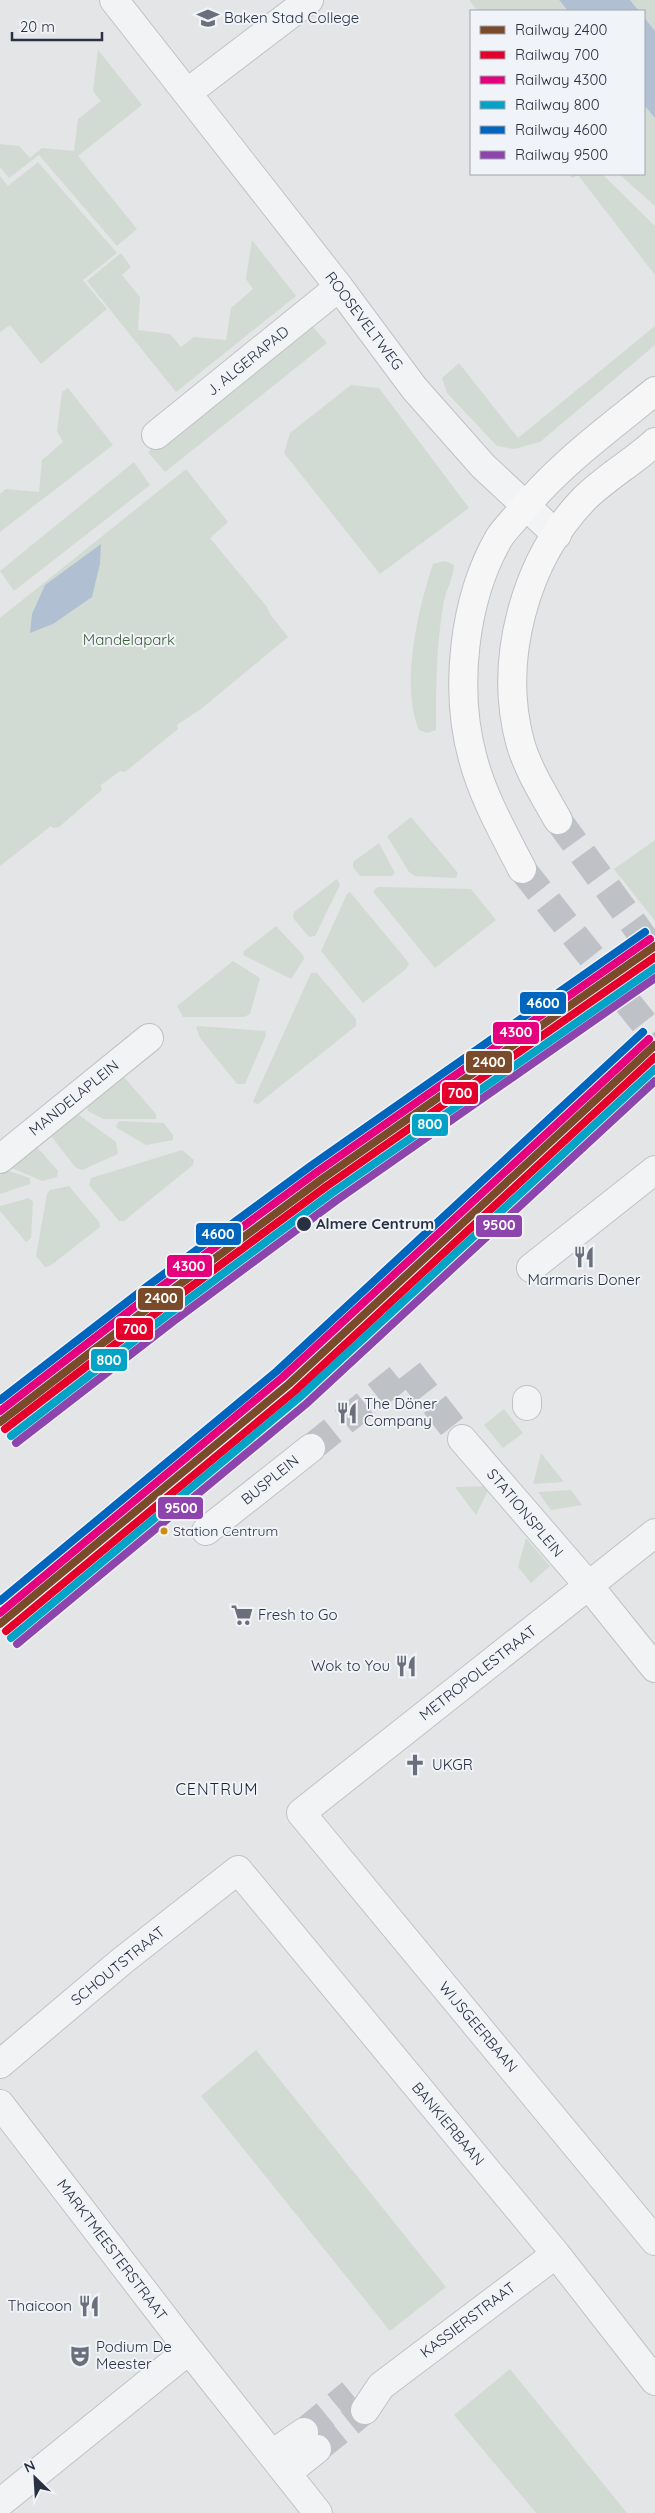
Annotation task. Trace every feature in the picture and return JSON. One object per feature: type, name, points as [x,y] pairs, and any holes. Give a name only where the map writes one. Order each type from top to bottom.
[{"type":"main road","points":[[522,869],[495,817],[472,759],[463,695],[465,640],[478,587],[499,538],[525,506],[562,466],[655,391]]},
{"type":"main road","points":[[558,820],[526,758],[520,741],[512,693],[515,637],[535,572],[557,535],[584,499],[655,442]]},
{"type":"street","name":"ROOSEVELTWEG","points":[[114,0],[339,287],[414,388],[483,466],[557,535]]},
{"type":"street","points":[[187,93],[309,0]]},
{"type":"street","name":"J. ALGERAPAD","points":[[156,435],[339,287]]},
{"type":"street","name":"MANDELAPLEIN","points":[[0,1159],[149,1038]]},
{"type":"street","points":[[531,1268],[655,1170]]},
{"type":"street","name":"STATIONSPLEIN","points":[[462,1438],[589,1586],[655,1668]]},
{"type":"street","name":"BUSPLEIN","points":[[206,1531],[311,1448]]},
{"type":"street","name":"METROPOLESTRAAT","points":[[301,1813],[655,1533]]},
{"type":"street","name":"WIJSGEERBAAN","points":[[301,1813],[655,2241]]},
{"type":"street","name":"SCHOUTSTRAAT","points":[[0,2064],[122,1961],[238,1870]]},
{"type":"street","name":"BANKIERBAAN","points":[[238,1870],[556,2254],[655,2381]]},
{"type":"street","name":"MARKTMEESTERSTRAAT","points":[[0,2104],[188,2350],[318,2513]]},
{"type":"street","name":"KASSIERSTRAAT","points":[[358,2402],[556,2254]]},
{"type":"street","points":[[0,2503],[188,2350]]},
{"type":"street","points":[[280,2464],[311,2440]]},
{"type":"green space","points":[[469,0],[559,0],[567,10],[477,10]]},
{"type":"green space","points":[[630,0],[655,0],[655,31],[645,18],[645,10],[638,10]]},
{"type":"green space","points":[[98,50],[142,105],[78,156],[137,229],[117,246],[39,155],[9,178],[0,167],[0,144],[19,146],[30,158],[42,148],[74,151],[78,119],[101,101],[93,91]]},
{"type":"green space","points":[[645,106],[655,118],[655,206],[620,175],[645,175]]},
{"type":"green space","points":[[38,162],[117,253],[83,280],[107,309],[41,364],[10,325],[0,332],[0,176],[8,186]]},
{"type":"green space","points":[[578,175],[603,175],[655,226],[655,275]]},
{"type":"green space","points":[[252,240],[296,296],[176,392],[87,281],[121,253],[131,267],[122,275],[140,297],[138,330],[170,334],[181,347],[194,337],[226,340],[231,308],[253,289],[246,279]]},
{"type":"green space","points":[[308,321],[327,343],[165,472],[148,452]]},
{"type":"green space","points":[[655,326],[655,345],[540,442],[514,449],[497,446],[447,393],[442,378],[459,363],[518,438]]},
{"type":"green space","points":[[351,385],[379,388],[469,508],[380,574],[284,453],[290,433]]},
{"type":"green space","points":[[68,388],[113,445],[0,532],[0,494],[6,489],[39,492],[42,460],[63,442],[57,431],[62,392]]},
{"type":"green space","points":[[134,462],[150,485],[14,591],[0,571]]},
{"type":"green space","name":"Mandelapark","points":[[186,469],[228,522],[210,538],[267,607],[270,614],[288,637],[201,709],[177,725],[178,729],[125,772],[120,771],[101,785],[102,790],[59,827],[53,828],[51,826],[0,866],[0,618]]},
{"type":"green space","points":[[445,561],[454,565],[444,601],[439,637],[436,683],[436,730],[427,733],[419,730],[414,712],[411,692],[413,647],[427,582],[433,564]]},
{"type":"green space","points":[[411,817],[458,873],[456,878],[415,876],[409,872],[387,836]]},
{"type":"green space","points":[[655,840],[655,921],[614,869]]},
{"type":"green space","points":[[379,843],[395,873],[392,876],[360,876],[353,867],[353,862]]},
{"type":"green space","points":[[337,879],[340,885],[315,936],[309,937],[293,918],[294,912]]},
{"type":"green space","points":[[378,887],[471,889],[496,920],[435,968],[374,893],[374,890]]},
{"type":"green space","points":[[350,892],[409,963],[406,969],[363,1003],[321,951],[347,894]]},
{"type":"green space","points":[[276,926],[303,955],[304,959],[291,979],[243,955],[244,951]]},
{"type":"green space","points":[[233,961],[260,978],[250,1014],[244,1017],[183,1017],[177,1006]]},
{"type":"green space","points":[[311,973],[317,973],[356,1019],[356,1026],[258,1104],[254,1103],[253,1101]]},
{"type":"green space","points":[[196,1027],[265,1031],[266,1035],[245,1084],[237,1084],[200,1038]]},
{"type":"green space","points":[[124,1077],[156,1114],[156,1119],[103,1119],[88,1111],[87,1106]]},
{"type":"green space","points":[[79,1115],[116,1142],[118,1154],[82,1170],[76,1168],[51,1136],[74,1116]]},
{"type":"green space","points":[[119,1121],[164,1123],[173,1135],[173,1140],[146,1145],[117,1128],[116,1126]]},
{"type":"green space","points":[[37,1147],[58,1171],[57,1177],[42,1181],[12,1168],[13,1165]]},
{"type":"green space","points":[[182,1150],[194,1160],[193,1165],[124,1221],[119,1221],[89,1185],[91,1178]]},
{"type":"green space","points":[[6,1170],[30,1178],[30,1184],[0,1194],[0,1175]]},
{"type":"green space","points":[[69,1186],[99,1222],[100,1227],[50,1266],[45,1267],[36,1256],[47,1194],[50,1190]]},
{"type":"green space","points":[[29,1198],[33,1202],[31,1238],[26,1242],[0,1211],[0,1206]]},
{"type":"green space","points":[[504,1409],[523,1433],[503,1448],[484,1425]]},
{"type":"green space","points":[[541,1453],[564,1482],[533,1484]]},
{"type":"green space","points":[[490,1486],[476,1515],[455,1487]]},
{"type":"green space","points":[[571,1490],[582,1505],[551,1510],[538,1492]]},
{"type":"green space","points":[[526,1538],[550,1566],[531,1583],[518,1567]]},
{"type":"green space","points":[[256,2050],[446,2287],[390,2331],[201,2096]]},
{"type":"green space","points":[[510,2369],[627,2513],[536,2513],[454,2415]]},
{"type":"water","points":[[559,0],[630,0],[638,10],[567,10]]},
{"type":"water","points":[[645,18],[655,31],[655,118],[645,106]]},
{"type":"water","points":[[101,544],[100,564],[92,597],[53,624],[30,633],[32,614],[45,585]]},
{"type":"tunnel","points":[[558,820],[655,953]]},
{"type":"tunnel","points":[[522,869],[655,1037]]},
{"type":"tunnel","points":[[311,1448],[408,1370],[462,1439]]},
{"type":"tunnel","points":[[304,2432],[351,2393]]},
{"type":"tunnel","points":[[317,2449],[365,2410]]},
{"type":"rail line","name":"4600","points":[[0,1400],[149,1285],[312,1165],[645,932]]},
{"type":"rail line","name":"4300","points":[[0,1411],[154,1292],[317,1172],[650,939]]},
{"type":"rail line","name":"2400","points":[[0,1422],[160,1299],[322,1179],[655,946]]},
{"type":"rail line","name":"700","points":[[5,1429],[165,1306],[327,1186],[655,957]]},
{"type":"rail line","name":"800","points":[[11,1436],[170,1313],[332,1193],[655,968]]},
{"type":"rail line","name":"9500","points":[[16,1443],[175,1320],[337,1200],[655,978]]},
{"type":"rail line","name":"4600","points":[[0,1601],[277,1371],[643,1032]]},
{"type":"rail line","name":"4300","points":[[0,1613],[283,1377],[649,1039]]},
{"type":"rail line","name":"2400","points":[[0,1624],[289,1384],[655,1045]]},
{"type":"rail line","name":"700","points":[[6,1631],[295,1391],[655,1057]]},
{"type":"rail line","name":"800","points":[[11,1638],[300,1397],[655,1069]]},
{"type":"rail line","name":"9500","points":[[17,1644],[306,1404],[655,1081]]},
{"type":"place","name":"Baken Stad College","points":[[208,18]]},
{"type":"place","name":"Almere Centrum","points":[[304,1224]]},
{"type":"place","name":"Marmaris Doner","points":[[584,1257]]},
{"type":"place","name":"The Döner Company","points":[[347,1413]]},
{"type":"place","name":"Station Centrum","points":[[164,1531]]},
{"type":"place","name":"Fresh to Go","points":[[242,1615]]},
{"type":"place","name":"Wok to You","points":[[406,1666]]},
{"type":"place","name":"UKGR","points":[[415,1765]]},
{"type":"place","name":"Thaicoon","points":[[89,2306]]},
{"type":"place","name":"Podium De Meester","points":[[80,2356]]},
{"type":"district","name":"CENTRUM","points":[[217,1789]]}]
